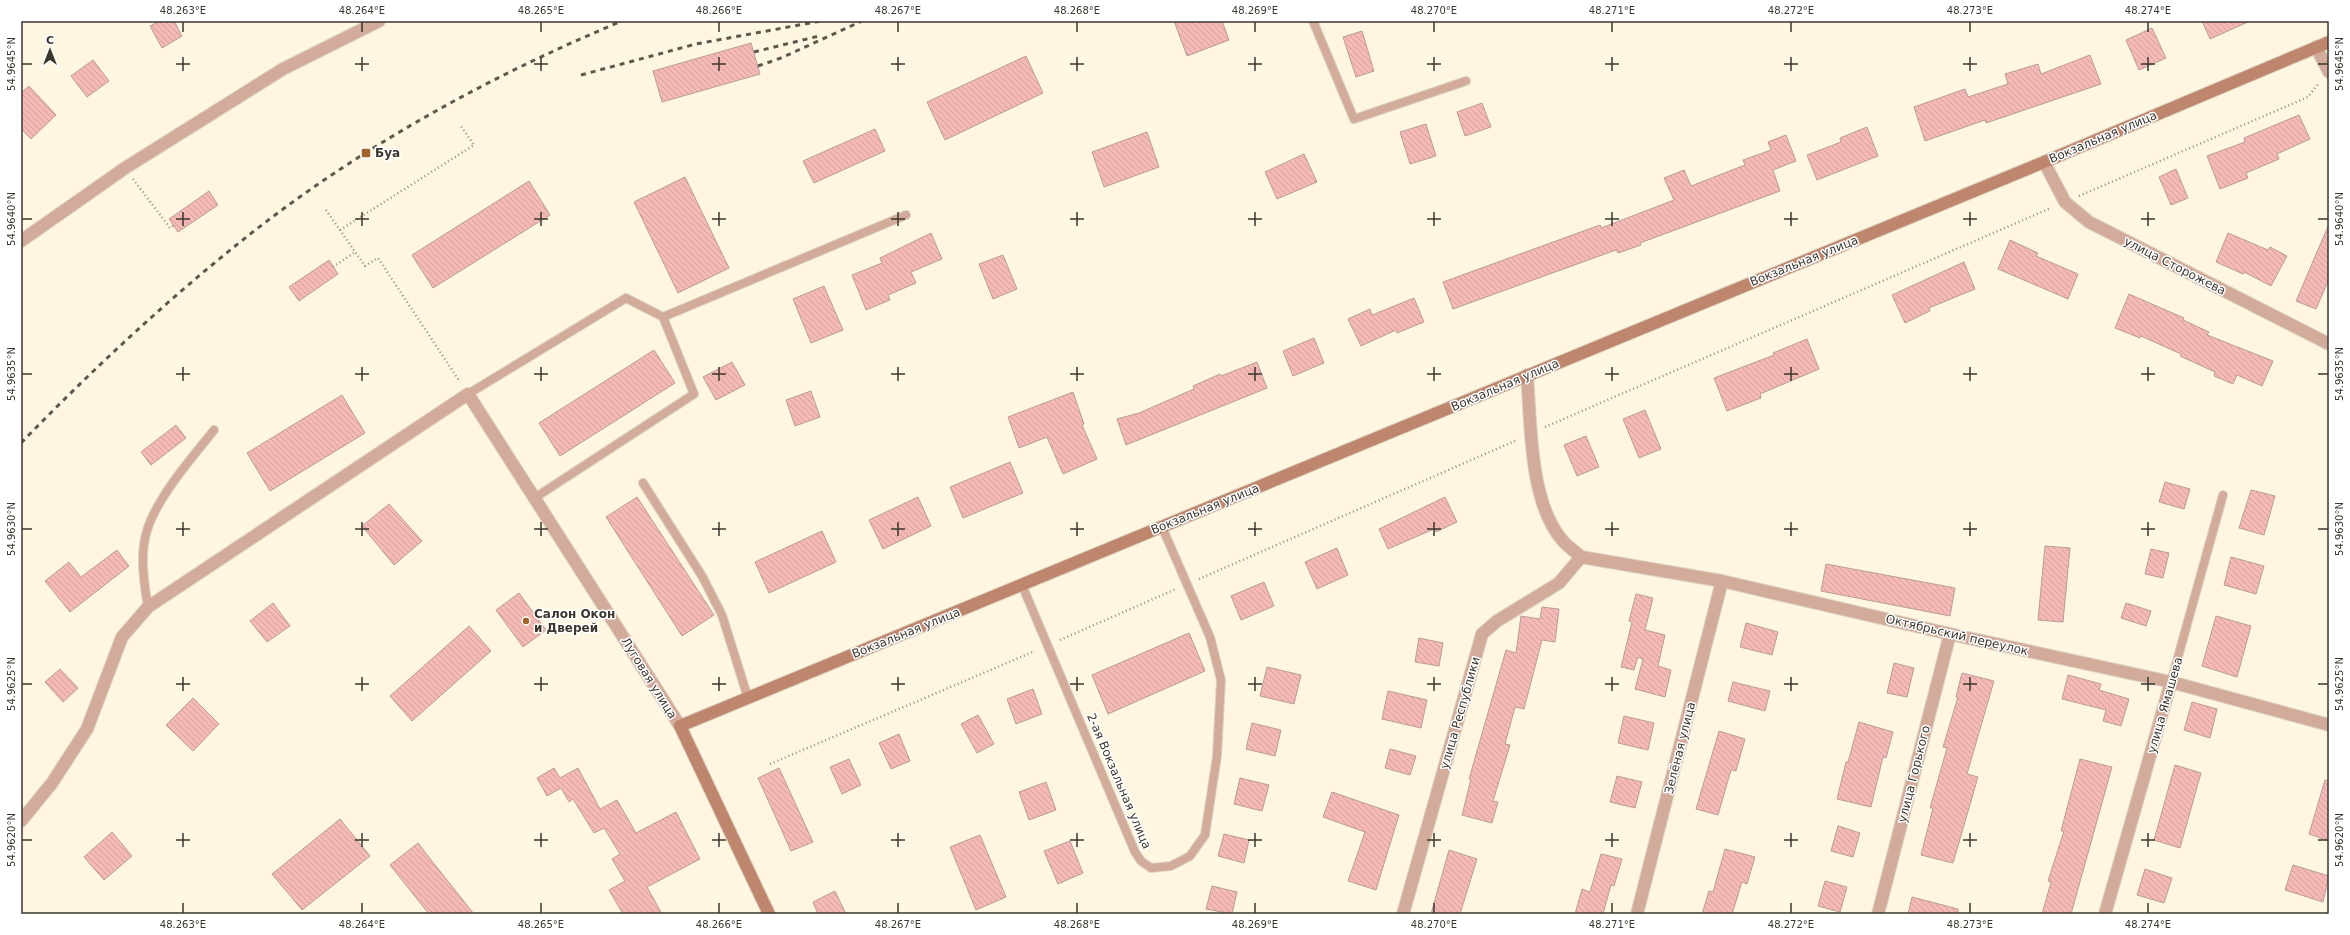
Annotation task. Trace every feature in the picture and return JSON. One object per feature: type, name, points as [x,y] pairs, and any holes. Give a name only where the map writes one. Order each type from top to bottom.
[{"type":"street","points":[[21,241],[125,168],[283,69],[379,21]]},
{"type":"street","name":"Вокзальная улица","points":[[680,726],[2044,162],[2329,42]]},
{"type":"street","points":[[2316,48],[2328,71]]},
{"type":"street","name":"улица Сторожева","points":[[2044,162],[2065,202],[2089,222],[2329,344]]},
{"type":"street","points":[[1527,375],[1534,472],[1549,519],[1562,540],[1581,557]]},
{"type":"street","points":[[21,821],[52,783],[87,729],[122,637],[148,607],[468,394]]},
{"type":"street","name":"Луговая улица","points":[[468,394],[536,497],[680,726],[769,914]]},
{"type":"street","name":"Октябрьский переулок","points":[[1581,557],[1722,581],[1950,634],[2171,682],[2329,725]]},
{"type":"street","name":"улица Республики","points":[[1403,914],[1482,634],[1497,621],[1559,583],[1581,557]]},
{"type":"street","name":"Зелёная улица","points":[[1637,914],[1722,581]]},
{"type":"street","name":"улица Горького","points":[[1878,914],[1950,634]]},
{"type":"street","name":"улица Ямашева","points":[[2105,914],[2171,682]]},
{"type":"lane","points":[[1314,21],[1354,119],[1466,81]]},
{"type":"lane","points":[[663,317],[906,215]]},
{"type":"lane","points":[[468,394],[626,298],[663,317],[694,394],[536,497]]},
{"type":"lane","points":[[148,607],[143,576],[146,534],[165,493],[214,430]]},
{"type":"lane","points":[[643,483],[702,576],[722,615],[748,698]]},
{"type":"lane","name":"улица Ямашева","points":[[2171,682],[2223,495]]},
{"type":"lane","name":"2-ая Вокзальная улица","points":[[1022,585],[1135,852],[1141,861],[1151,868],[1171,866],[1190,856],[1205,835],[1217,756],[1221,680],[1210,637],[1162,527]]},
{"type":"path","points":[[770,764],[1048,646],[1532,433],[2308,97],[2328,71]]},
{"type":"path","points":[[340,230],[474,145],[461,126]]},
{"type":"path","points":[[125,168],[170,228],[173,226]]},
{"type":"path","points":[[326,210],[365,266],[378,258],[468,394]]},
{"type":"path","points":[[334,267],[355,252]]},
{"type":"building","points":[[160,21],[174,21],[182,36],[162,48],[150,26]]},
{"type":"building","points":[[1174,21],[1222,21],[1229,40],[1187,56]]},
{"type":"building","points":[[2202,21],[2250,21],[2210,39]]},
{"type":"building","points":[[2152,28],[2166,58],[2139,70],[2126,40]]},
{"type":"building","points":[[1362,31],[1374,71],[1356,77],[1343,37]]},
{"type":"building","points":[[751,43],[760,74],[662,102],[653,71]]},
{"type":"building","points":[[2090,55],[2101,84],[1986,123],[1985,120],[1925,141],[1914,107],[1965,89],[1968,97],[2008,84],[2005,74],[2038,64],[2041,74]]},
{"type":"building","points":[[1026,56],[1043,93],[945,140],[927,102]]},
{"type":"building","points":[[93,60],[109,81],[87,97],[71,76]]},
{"type":"building","points":[[29,86],[56,115],[31,139],[21,129],[21,93]]},
{"type":"building","points":[[1482,103],[1491,127],[1465,136],[1457,112]]},
{"type":"building","points":[[2299,115],[2310,139],[2277,154],[2279,159],[2246,173],[2248,178],[2220,189],[2207,156],[2245,142],[2244,138]]},
{"type":"building","points":[[1426,124],[1436,156],[1410,164],[1400,132]]},
{"type":"building","points":[[1867,127],[1878,156],[1817,180],[1807,155],[1841,142],[1840,138]]},
{"type":"building","points":[[875,129],[885,151],[814,183],[803,161]]},
{"type":"building","points":[[1147,132],[1159,167],[1104,187],[1092,152]]},
{"type":"building","points":[[1786,135],[1796,161],[1773,170],[1780,191],[1640,243],[1641,245],[1618,253],[1616,250],[1453,309],[1443,282],[1600,225],[1601,228],[1674,200],[1664,178],[1684,170],[1691,186],[1745,165],[1743,160],[1771,150],[1768,142]]},
{"type":"building","points":[[1304,154],[1317,182],[1277,199],[1265,172]]},
{"type":"building","points":[[2176,169],[2188,198],[2171,205],[2159,177]]},
{"type":"building","points":[[685,177],[729,268],[678,293],[634,202]]},
{"type":"building","points":[[529,181],[550,215],[433,288],[412,255]]},
{"type":"building","points":[[209,191],[218,205],[178,232],[169,219]]},
{"type":"building","points":[[2329,224],[2329,279],[2316,309],[2296,301]]},
{"type":"building","points":[[931,233],[942,259],[911,272],[916,283],[888,295],[890,300],[866,310],[852,275],[882,263],[880,258]]},
{"type":"building","points":[[2228,233],[2268,250],[2270,247],[2287,256],[2271,286],[2244,272],[2243,274],[2216,262]]},
{"type":"building","points":[[2010,240],[2038,253],[2036,256],[2078,274],[2068,299],[1998,269]]},
{"type":"building","points":[[1003,255],[1017,289],[993,299],[979,264]]},
{"type":"building","points":[[329,260],[338,274],[299,301],[289,287]]},
{"type":"building","points":[[1964,262],[1975,289],[1929,308],[1930,311],[1905,323],[1892,295]]},
{"type":"building","points":[[824,286],[843,330],[811,343],[793,299]]},
{"type":"building","points":[[2129,294],[2184,318],[2183,320],[2209,332],[2207,335],[2273,361],[2262,386],[2237,375],[2233,384],[2214,376],[2215,372],[2180,356],[2181,354],[2141,336],[2140,338],[2115,328]]},
{"type":"building","points":[[1414,298],[1424,322],[1397,333],[1396,330],[1361,346],[1348,319],[1370,309],[1372,315]]},
{"type":"building","points":[[1314,338],[1324,363],[1293,376],[1283,351]]},
{"type":"building","points":[[1807,339],[1819,369],[1760,394],[1761,398],[1727,411],[1714,378],[1774,355],[1773,353]]},
{"type":"building","points":[[654,350],[675,383],[560,456],[539,423]]},
{"type":"building","points":[[732,362],[745,385],[716,400],[703,377]]},
{"type":"building","points":[[1257,362],[1267,388],[1126,445],[1117,419],[1139,413],[1194,389],[1193,386],[1220,374],[1221,376]]},
{"type":"building","points":[[811,391],[820,417],[795,426],[786,400]]},
{"type":"building","points":[[1073,392],[1084,424],[1082,425],[1097,459],[1063,474],[1047,437],[1019,448],[1008,417]]},
{"type":"building","points":[[342,395],[365,433],[270,491],[247,453]]},
{"type":"building","points":[[1645,410],[1661,449],[1639,458],[1623,419]]},
{"type":"building","points":[[176,425],[186,438],[151,465],[141,452]]},
{"type":"building","points":[[1586,436],[1599,467],[1577,476],[1564,445]]},
{"type":"building","points":[[1010,462],[1023,493],[963,518],[950,487]]},
{"type":"building","points":[[2165,482],[2190,489],[2184,509],[2159,502]]},
{"type":"building","points":[[2251,490],[2275,496],[2264,535],[2239,528]]},
{"type":"building","points":[[637,497],[714,615],[682,636],[606,517]]},
{"type":"building","points":[[918,497],[931,526],[883,549],[869,520]]},
{"type":"building","points":[[1445,497],[1457,522],[1436,532],[1434,529],[1388,549],[1379,529]]},
{"type":"building","points":[[389,504],[422,541],[394,565],[362,526]]},
{"type":"building","points":[[822,531],[836,562],[769,593],[755,562]]},
{"type":"building","points":[[2045,546],[2070,548],[2063,622],[2038,620]]},
{"type":"building","points":[[1337,548],[1348,575],[1317,589],[1305,562]]},
{"type":"building","points":[[2151,549],[2169,553],[2163,578],[2145,574]]},
{"type":"building","points":[[117,550],[129,566],[70,612],[45,581],[69,562],[81,577]]},
{"type":"building","points":[[2231,557],[2264,566],[2256,594],[2224,585]]},
{"type":"building","points":[[1826,564],[1955,588],[1950,616],[1821,591]]},
{"type":"building","points":[[1264,582],[1274,606],[1241,620],[1231,596]]},
{"type":"building","points":[[519,593],[546,630],[523,647],[496,610]]},
{"type":"building","points":[[1636,594],[1653,598],[1645,630],[1665,635],[1658,666],[1671,670],[1665,697],[1635,689],[1643,659],[1638,657],[1634,670],[1621,667],[1632,622],[1629,621]]},
{"type":"building","points":[[273,603],[290,626],[267,642],[250,621]]},
{"type":"building","points":[[2126,603],[2151,611],[2146,626],[2121,618]]},
{"type":"building","points":[[1542,607],[1559,609],[1555,642],[1542,640],[1524,709],[1515,707],[1505,744],[1510,745],[1493,801],[1498,802],[1492,823],[1462,815],[1471,779],[1469,779],[1506,650],[1516,653],[1521,616],[1540,619]]},
{"type":"building","points":[[2216,616],[2251,626],[2237,677],[2202,666]]},
{"type":"building","points":[[1746,623],[1778,632],[1772,655],[1740,647]]},
{"type":"building","points":[[469,626],[491,651],[412,721],[390,696]]},
{"type":"building","points":[[1189,633],[1205,671],[1108,714],[1092,675]]},
{"type":"building","points":[[1419,638],[1443,643],[1439,666],[1415,662]]},
{"type":"building","points":[[1894,663],[1914,668],[1907,697],[1887,693]]},
{"type":"building","points":[[1267,667],[1301,675],[1294,704],[1260,696]]},
{"type":"building","points":[[60,669],[78,688],[63,702],[45,682]]},
{"type":"building","points":[[1962,673],[1994,681],[1967,774],[1978,777],[1953,863],[1921,855],[1933,808],[1930,808],[1947,748],[1943,747],[1958,697],[1956,697]]},
{"type":"building","points":[[2068,675],[2101,684],[2099,690],[2129,699],[2121,726],[2103,721],[2106,710],[2062,699]]},
{"type":"building","points":[[1733,682],[1770,691],[1765,711],[1728,701]]},
{"type":"building","points":[[1033,689],[1042,714],[1016,724],[1007,699]]},
{"type":"building","points":[[1388,691],[1427,700],[1421,728],[1382,719]]},
{"type":"building","points":[[193,698],[219,724],[193,751],[166,725]]},
{"type":"building","points":[[2192,702],[2217,709],[2210,738],[2184,730]]},
{"type":"building","points":[[978,715],[994,744],[977,753],[961,724]]},
{"type":"building","points":[[1624,716],[1654,723],[1648,750],[1618,743]]},
{"type":"building","points":[[1859,722],[1893,732],[1886,758],[1883,757],[1871,807],[1837,799],[1846,762],[1848,762]]},
{"type":"building","points":[[1252,723],[1281,730],[1275,756],[1246,749]]},
{"type":"building","points":[[1719,731],[1745,739],[1736,771],[1731,770],[1718,815],[1696,809]]},
{"type":"building","points":[[899,734],[910,761],[891,769],[879,743]]},
{"type":"building","points":[[1390,749],[1416,756],[1410,775],[1385,768]]},
{"type":"building","points":[[849,759],[861,785],[842,794],[830,767]]},
{"type":"building","points":[[2080,759],[2112,767],[2071,914],[2042,914],[2051,882],[2048,881],[2064,831],[2061,831]]},
{"type":"building","points":[[2175,765],[2201,773],[2180,848],[2154,840]]},
{"type":"building","points":[[554,768],[560,778],[578,768],[600,809],[617,800],[636,833],[676,812],[700,859],[647,887],[662,914],[623,914],[609,890],[625,881],[612,859],[620,854],[604,828],[594,833],[573,799],[569,802],[561,788],[547,796],[537,778]]},
{"type":"building","points":[[779,768],[813,842],[791,851],[758,778]]},
{"type":"building","points":[[1617,776],[1642,782],[1635,808],[1610,802]]},
{"type":"building","points":[[1240,778],[1269,785],[1262,811],[1234,804]]},
{"type":"building","points":[[2325,780],[2329,781],[2329,841],[2309,834]]},
{"type":"building","points":[[1046,782],[1056,810],[1029,820],[1019,792]]},
{"type":"building","points":[[1332,792],[1399,815],[1376,890],[1348,881],[1365,832],[1323,817]]},
{"type":"building","points":[[340,819],[370,856],[302,910],[272,874]]},
{"type":"building","points":[[1838,826],[1860,833],[1853,857],[1831,851]]},
{"type":"building","points":[[112,832],[132,856],[104,880],[84,857]]},
{"type":"building","points":[[1224,834],[1249,840],[1244,863],[1218,856]]},
{"type":"building","points":[[980,835],[1006,897],[976,910],[950,847]]},
{"type":"building","points":[[1070,841],[1083,873],[1058,884],[1044,851]]},
{"type":"building","points":[[418,843],[474,914],[429,914],[390,865]]},
{"type":"building","points":[[1725,849],[1755,857],[1747,884],[1742,882],[1732,914],[1702,914],[1709,891],[1713,892]]},
{"type":"building","points":[[1449,850],[1477,859],[1460,914],[1431,914]]},
{"type":"building","points":[[1601,854],[1622,859],[1614,886],[1611,885],[1603,914],[1575,914],[1582,889],[1590,892]]},
{"type":"building","points":[[2293,865],[2329,876],[2323,902],[2285,890]]},
{"type":"building","points":[[2145,869],[2172,878],[2164,903],[2137,895]]},
{"type":"building","points":[[1825,881],[1847,887],[1840,912],[1818,906]]},
{"type":"building","points":[[1212,886],[1237,892],[1232,914],[1206,909]]},
{"type":"building","points":[[835,891],[846,914],[818,914],[813,902]]},
{"type":"building","points":[[1912,897],[1958,909],[1958,914],[1908,914]]},
{"type":"railway","points":[[21,443],[103,362],[189,284],[249,235],[336,172],[428,115],[476,89],[573,42],[622,21]]},
{"type":"railway","points":[[581,75],[696,44],[821,21]]},
{"type":"railway","points":[[758,66],[781,58],[862,21]]},
{"type":"railway","points":[[754,52],[819,36]]},
{"type":"place","name":"Буа","points":[[366,153]]},
{"type":"place","name":"Салон Окон и Дверей","points":[[526,621]]}]
